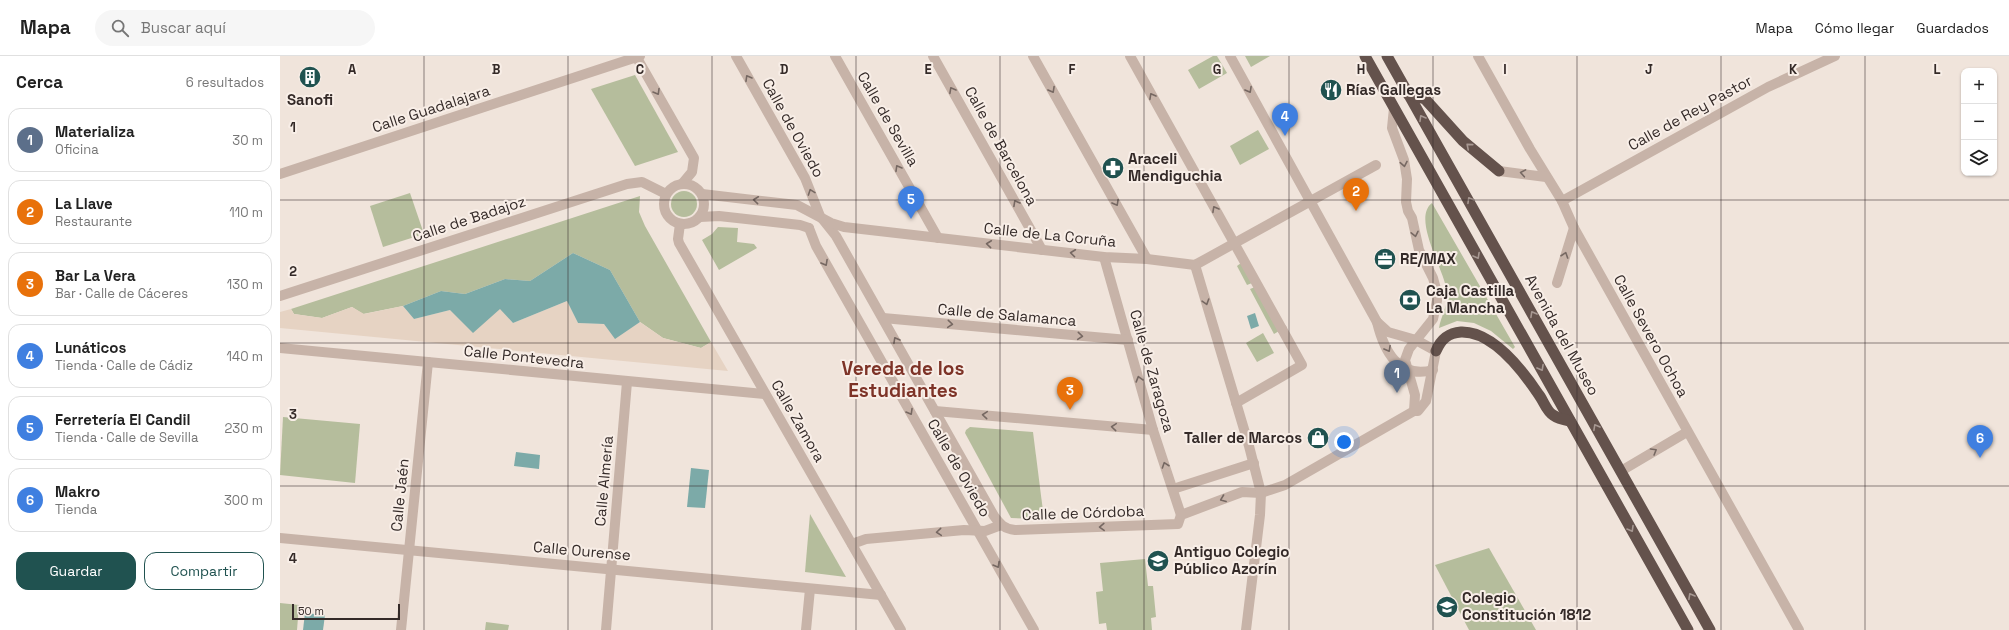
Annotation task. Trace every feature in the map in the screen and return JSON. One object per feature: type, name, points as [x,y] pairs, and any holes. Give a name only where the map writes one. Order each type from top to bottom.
[{"type":"highway","points":[[1365,56],[1688,630]]},
{"type":"highway","name":"Avenida del Museo","points":[[1387,56],[1710,630]]},
{"type":"highway","points":[[1408,94],[1425,99],[1463,141],[1499,171]]},
{"type":"highway","points":[[1436,350],[1442,339],[1453,334],[1471,333],[1488,339],[1518,368],[1552,415],[1570,421]]},
{"type":"street","name":"Calle de Oviedo","points":[[736,56],[805,178],[820,216],[836,236],[1001,525]]},
{"type":"street","name":"Calle de Sevilla","points":[[835,56],[938,238]]},
{"type":"street","name":"Calle de Barcelona","points":[[933,56],[1042,250]]},
{"type":"street","points":[[1033,56],[1147,259]]},
{"type":"street","points":[[1130,56],[1302,365],[1236,403]]},
{"type":"street","points":[[1230,56],[1377,322],[1380,335],[1396,363],[1407,371],[1416,372],[1433,370]]},
{"type":"street","name":"Calle Severo Ochoa","points":[[1478,56],[1546,177],[1562,201],[1574,228],[1799,630]]},
{"type":"street","name":"Calle de Rey Pastor","points":[[1562,201],[1768,87],[1835,56]]},
{"type":"street","points":[[638,57],[694,158],[692,172],[682,184]]},
{"type":"street","name":"Calle Guadalajara","points":[[280,174],[638,57]]},
{"type":"street","points":[[1394,108],[1392,128],[1404,160],[1407,179],[1406,202],[1408,211],[1412,218],[1417,244],[1436,287],[1438,302],[1433,319],[1424,333],[1416,340],[1409,350],[1405,360],[1414,395],[1414,412]]},
{"type":"street","points":[[1246,630],[1260,515],[1261,493],[1254,463],[1195,265],[1376,165]]},
{"type":"street","points":[[1499,171],[1546,177]]},
{"type":"street","name":"Calle de Badajoz","points":[[280,296],[627,184],[642,182],[666,194]]},
{"type":"street","points":[[682,184],[691,185],[702,194],[704,208],[700,217],[693,223],[680,224],[671,221],[665,212],[663,203],[666,194],[673,187],[682,184]]},
{"type":"street","name":"Calle de La Coruña","points":[[702,194],[797,205],[841,226],[1104,257],[1147,259],[1195,265]]},
{"type":"street","points":[[700,217],[719,216],[800,225],[809,228],[820,216]]},
{"type":"street","name":"Calle Zamora","points":[[680,224],[678,239],[679,243],[901,630]]},
{"type":"street","name":"Calle de Oviedo","points":[[809,228],[822,258],[1034,630]]},
{"type":"street","points":[[1557,283],[1574,228]]},
{"type":"street","name":"Calle de Zaragoza","points":[[1104,257],[1153,430],[1181,516]]},
{"type":"street","name":"Calle de Salamanca","points":[[883,318],[1128,340]]},
{"type":"street","points":[[1261,493],[1285,485],[1418,411],[1426,401],[1436,350],[1416,340],[1396,336],[1388,332],[1377,322]]},
{"type":"street","name":"Calle Pontevedra","points":[[280,348],[765,394]]},
{"type":"street","name":"Calle Jaén","points":[[402,630],[428,362]]},
{"type":"street","name":"Calle Almería","points":[[606,630],[627,382]]},
{"type":"street","points":[[935,411],[1153,430]]},
{"type":"street","points":[[1621,471],[1687,432]]},
{"type":"street","points":[[1173,489],[1254,463]]},
{"type":"street","name":"Calle de Córdoba","points":[[852,544],[866,539],[964,530],[985,531],[1001,525],[1015,530],[1178,524],[1181,516],[1242,492],[1261,493]]},
{"type":"street","name":"Calle Ourense","points":[[280,538],[881,596]]},
{"type":"street","points":[[806,630],[810,589]]},
{"type":"green space","points":[[1213,56],[1217,56],[1227,73],[1199,89],[1188,70]]},
{"type":"green space","points":[[1245,56],[1270,56],[1251,67]]},
{"type":"green space","points":[[635,75],[678,152],[635,166],[591,89]]},
{"type":"green space","points":[[1258,130],[1269,149],[1240,165],[1230,146]]},
{"type":"green space","points":[[684,191],[693,195],[697,204],[693,213],[684,217],[675,213],[671,204],[675,195]]},
{"type":"green space","points":[[410,193],[424,234],[383,247],[370,206]]},
{"type":"green space","points":[[640,196],[639,212],[645,226],[711,342],[701,348],[663,338],[640,322],[610,270],[573,253],[530,281],[505,279],[465,294],[441,291],[403,306],[363,314],[352,307],[322,318],[294,314],[291,309]]},
{"type":"green space","points":[[1432,203],[1515,347],[1513,349],[1491,331],[1474,323],[1457,321],[1439,328],[1447,293],[1427,233],[1425,221],[1427,211]]},
{"type":"green space","points":[[718,227],[738,228],[737,242],[754,244],[757,248],[719,270],[702,240],[712,234]]},
{"type":"green space","points":[[1241,263],[1252,283],[1247,285],[1237,266]]},
{"type":"green space","points":[[1255,287],[1279,331],[1274,334],[1250,289]]},
{"type":"green space","points":[[1263,333],[1274,353],[1257,362],[1246,343]]},
{"type":"green space","points":[[283,417],[360,424],[355,483],[280,475]]},
{"type":"green space","points":[[970,427],[1033,432],[1044,519],[1011,518],[965,433]]},
{"type":"green space","points":[[810,514],[846,577],[805,572]]},
{"type":"green space","points":[[1489,548],[1536,630],[1469,630],[1435,565]]},
{"type":"green space","points":[[1145,559],[1148,586],[1153,586],[1156,617],[1151,618],[1152,630],[1107,630],[1106,623],[1099,624],[1096,592],[1103,591],[1100,563]]},
{"type":"green space","points":[[280,603],[299,605],[297,630],[280,630]]},
{"type":"green space","points":[[486,622],[509,625],[508,630],[485,630]]},
{"type":"shaded area","points":[[567,301],[578,323],[604,324],[615,338],[640,322],[663,338],[701,348],[711,342],[728,371],[280,328],[280,312],[291,309],[294,314],[322,318],[352,307],[364,314],[403,306],[414,319],[450,310],[501,309],[513,323]]},
{"type":"water","points":[[573,253],[610,270],[640,322],[615,339],[604,324],[578,323],[567,301],[513,323],[500,309],[473,333],[450,310],[414,319],[403,306],[441,291],[465,294],[505,279],[530,281]]},
{"type":"water","points":[[1255,313],[1259,326],[1251,329],[1247,316]]},
{"type":"water","points":[[516,452],[540,455],[539,469],[514,466]]},
{"type":"water","points":[[691,468],[709,470],[705,508],[687,507]]},
{"type":"water","points":[[305,613],[325,615],[323,630],[303,630]]},
{"type":"place","name":"Sanofi","points":[[310,77]]},
{"type":"place","name":"Rías Gallegas","points":[[1331,90]]},
{"type":"place","name":"Lunáticos","points":[[1285,136]]},
{"type":"place","name":"Araceli Mendiguchia","points":[[1113,168]]},
{"type":"place","name":"La Llave","points":[[1356,211]]},
{"type":"place","name":"Ferretería El Candil","points":[[911,219]]},
{"type":"place","name":"RE/MAX","points":[[1385,259]]},
{"type":"place","name":"Caja Castilla La Mancha","points":[[1410,300]]},
{"type":"place","name":"Materializa","points":[[1397,393]]},
{"type":"place","name":"Bar La Vera","points":[[1070,410]]},
{"type":"place","name":"Taller de Marcos","points":[[1318,438]]},
{"type":"place","name":"Makro","points":[[1980,458]]},
{"type":"place","name":"Antiguo Colegio Público Azorín","points":[[1158,561]]},
{"type":"place","name":"Colegio Constitución 1812","points":[[1447,607]]},
{"type":"district","name":"Vereda de los Estudiantes","points":[[903,379]]}]
